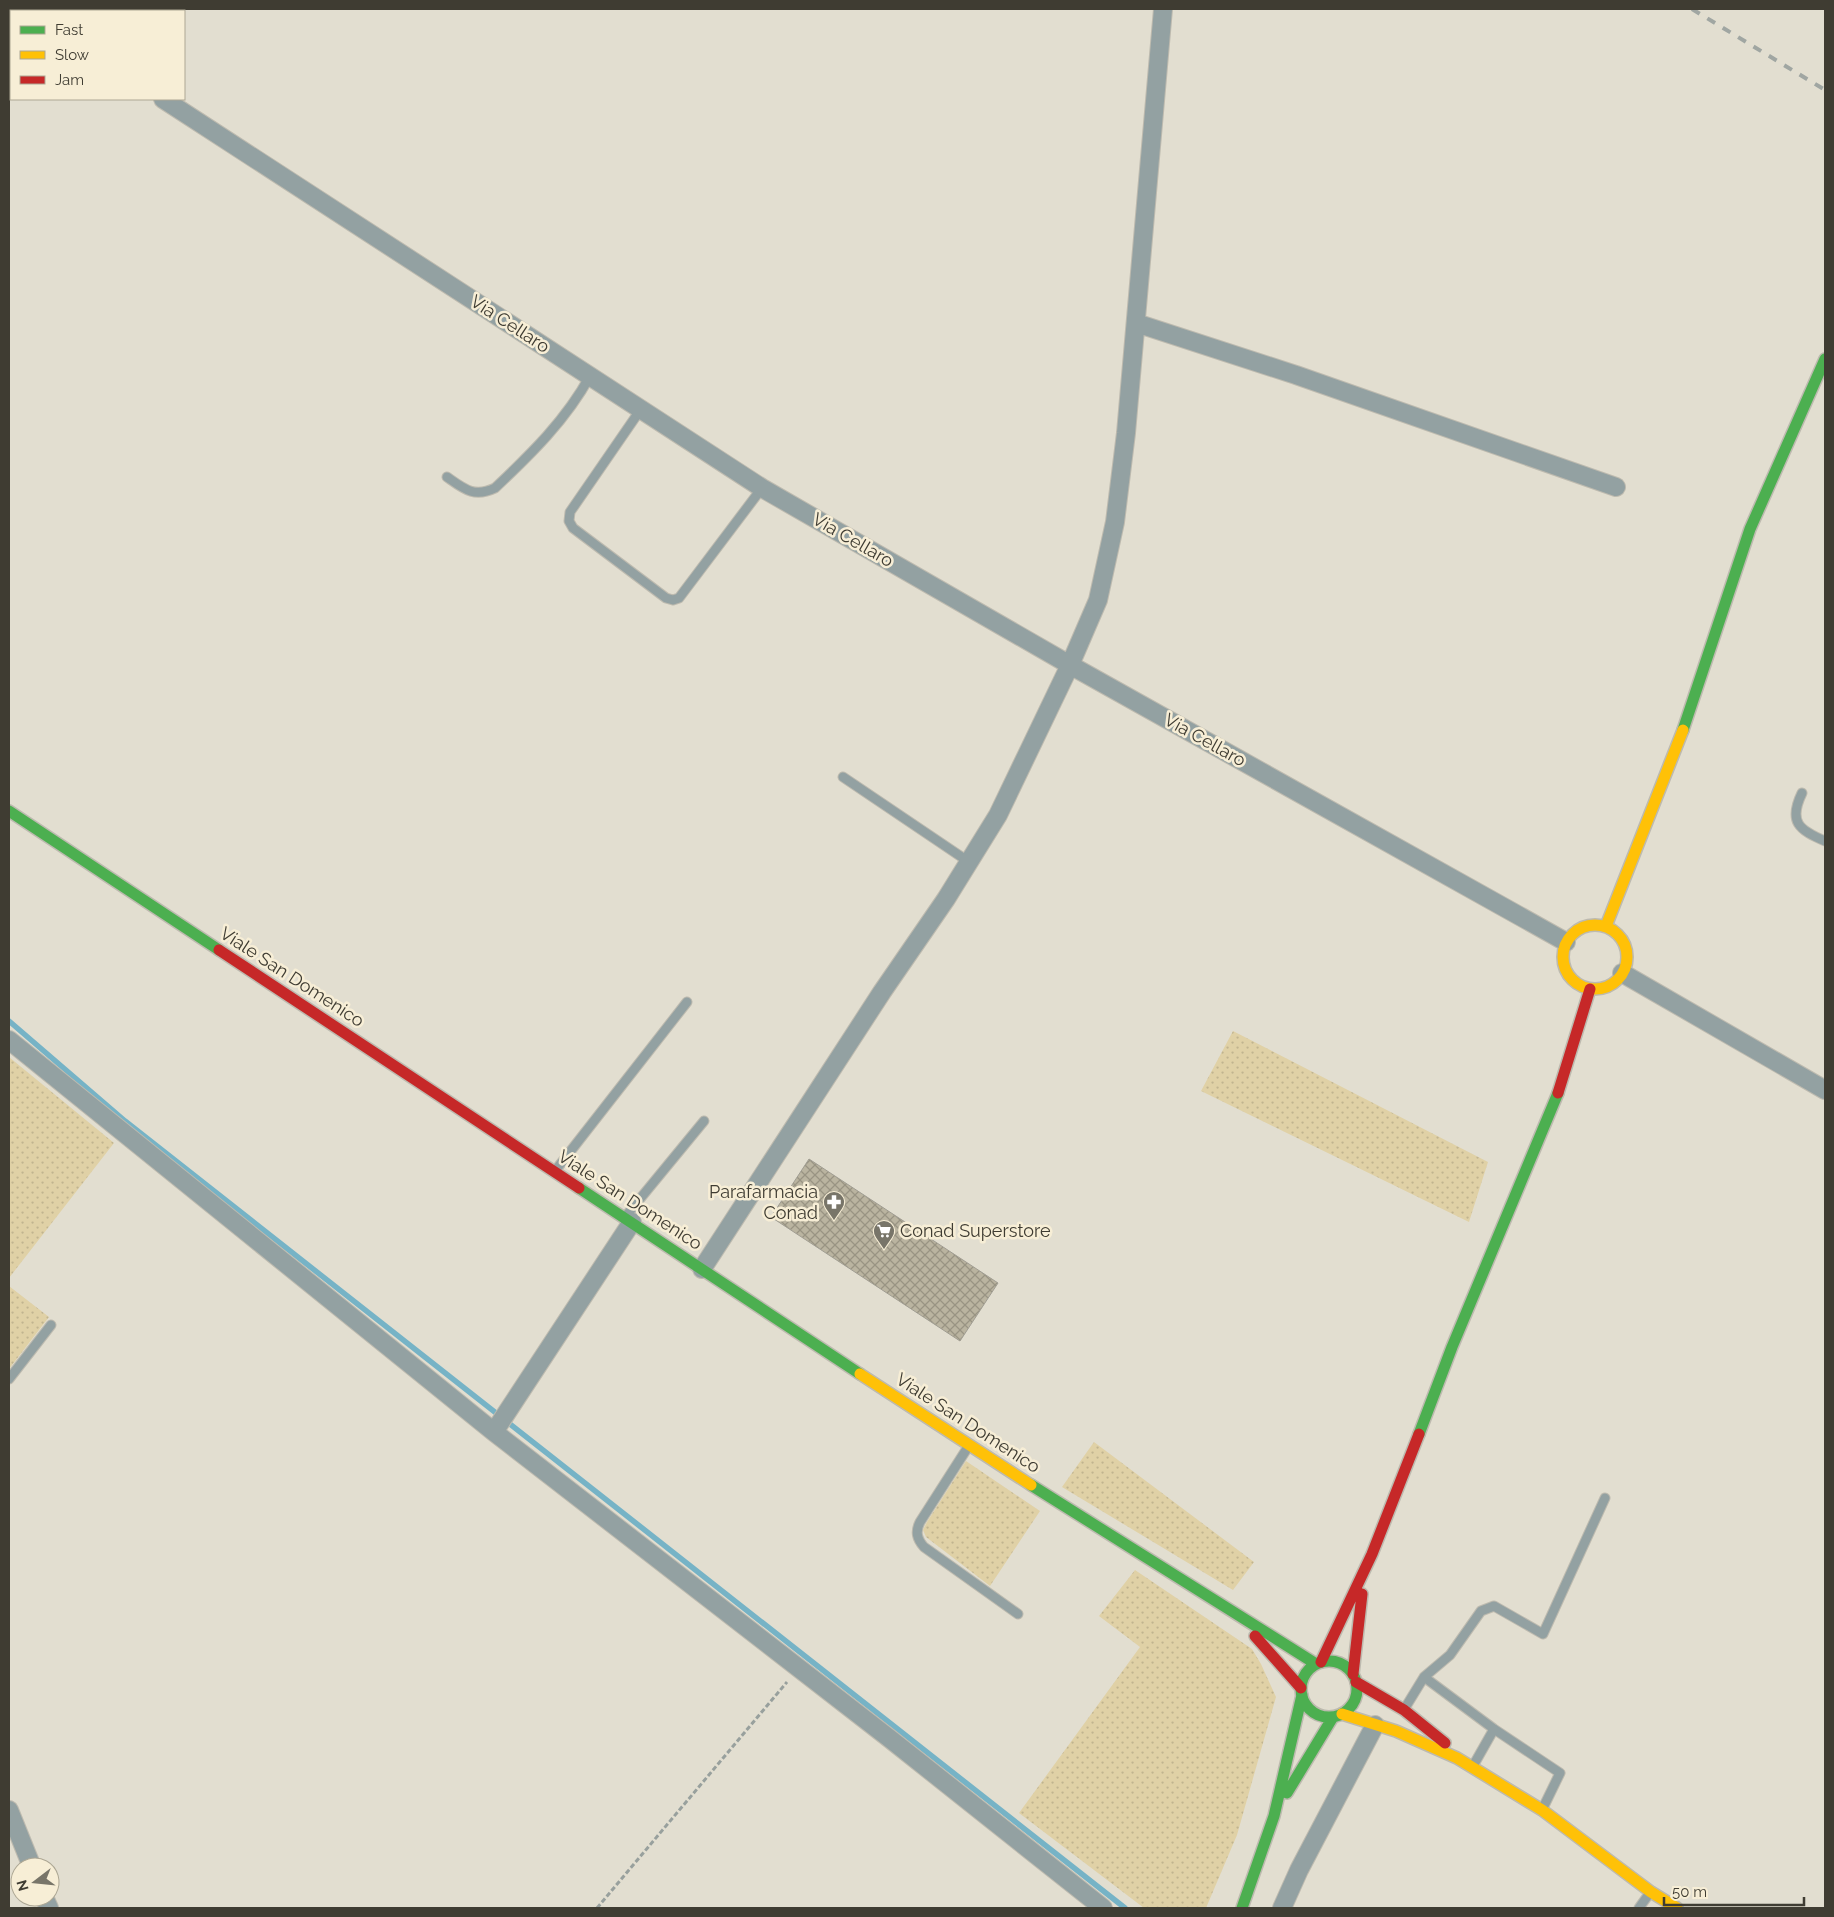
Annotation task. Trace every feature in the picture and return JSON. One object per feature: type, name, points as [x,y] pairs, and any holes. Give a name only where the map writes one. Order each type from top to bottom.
[{"type":"main road","points":[[1606,926],[1680,740],[1750,529],[1808,392],[1825,360]]},
{"type":"main road","name":"Viale San Domenico","points":[[9,810],[968,1446],[1235,1614],[1318,1663]]},
{"type":"main road","points":[[1587,925],[1606,926],[1614,930],[1621,937],[1625,946],[1626,965],[1616,981],[1599,989],[1590,989],[1576,983],[1566,971],[1563,962],[1563,952],[1566,942],[1578,928],[1587,925]]},
{"type":"main road","points":[[1242,1908],[1274,1816],[1306,1674],[1318,1663],[1364,1573],[1452,1347],[1560,1086],[1590,989]]},
{"type":"main road","points":[[1354,1678],[1364,1573]]},
{"type":"main road","name":"Viale San Domenico","points":[[1235,1614],[1302,1691]]},
{"type":"main road","points":[[1274,1816],[1338,1716],[1353,1704],[1357,1689],[1354,1678],[1347,1668],[1339,1663],[1330,1661],[1318,1663]]},
{"type":"main road","points":[[1354,1678],[1426,1726],[1447,1745],[1457,1758]]},
{"type":"main road","points":[[1302,1691],[1310,1710],[1325,1717],[1338,1716],[1396,1731],[1457,1758],[1542,1810],[1651,1892],[1677,1908]]},
{"type":"street","points":[[702,1269],[882,992],[946,899],[998,815],[1070,665],[1098,600],[1115,522],[1126,433],[1163,9]]},
{"type":"street","name":"Via Cellaro","points":[[165,100],[762,488],[1070,665],[1566,942]]},
{"type":"street","points":[[1136,323],[1296,374],[1616,487]]},
{"type":"street","points":[[1622,973],[1825,1090]]},
{"type":"street","points":[[9,1040],[500,1422],[798,1668],[1103,1908]]},
{"type":"street","points":[[500,1422],[628,1220]]},
{"type":"street","points":[[1282,1908],[1299,1870],[1375,1725]]},
{"type":"street","points":[[9,1810],[28,1857]]},
{"type":"lane","points":[[447,477],[465,489],[478,493],[495,488],[546,438],[579,396],[590,376]]},
{"type":"lane","points":[[641,409],[570,512],[569,521],[573,528],[666,598],[673,600],[679,598],[762,488]]},
{"type":"lane","points":[[843,777],[969,862]]},
{"type":"lane","points":[[1802,793],[1797,804],[1795,816],[1799,826],[1808,834],[1825,841]]},
{"type":"lane","points":[[555,1171],[687,1002]]},
{"type":"lane","points":[[628,1220],[704,1121]]},
{"type":"lane","points":[[9,1378],[51,1325]]},
{"type":"lane","points":[[968,1446],[920,1522],[917,1528],[917,1536],[919,1542],[924,1547],[1018,1614]]},
{"type":"lane","points":[[1404,1710],[1424,1677],[1450,1654],[1481,1611],[1494,1606],[1543,1634],[1605,1498]]},
{"type":"lane","points":[[1424,1677],[1494,1729],[1560,1773],[1542,1810]]},
{"type":"lane","points":[[1472,1767],[1494,1729]]},
{"type":"lane","points":[[1639,1908],[1651,1892]]},
{"type":"path","points":[[597,1908],[798,1668]]},
{"type":"shaded area","points":[[1233,1031],[1488,1162],[1469,1222],[1201,1091]]},
{"type":"shaded area","points":[[9,1057],[114,1143],[9,1278]]},
{"type":"shaded area","points":[[9,1286],[49,1317],[9,1369]]},
{"type":"shaded area","points":[[1094,1442],[1254,1562],[1233,1590],[1062,1487]]},
{"type":"shaded area","points":[[966,1461],[1040,1511],[990,1586],[926,1537],[923,1530]]},
{"type":"shaded area","points":[[1135,1570],[1252,1649],[1276,1697],[1237,1835],[1206,1908],[1144,1908],[1019,1813],[1140,1647],[1099,1616]]},
{"type":"building","name":"Conad Superstore","points":[[809,1159],[998,1283],[960,1341],[771,1217]]},
{"type":"waterway","points":[[9,1021],[125,1121],[1125,1908]]},
{"type":"railway","points":[[1692,9],[1825,90]]},
{"type":"traffic: fast","points":[[1683,730],[1750,529],[1825,359]]},
{"type":"traffic: fast","points":[[9,811],[219,950]]},
{"type":"traffic: fast","points":[[1419,1434],[1452,1347],[1558,1093]]},
{"type":"traffic: fast","points":[[579,1188],[860,1374]]},
{"type":"traffic: fast","points":[[1031,1485],[1316,1664]]},
{"type":"traffic: fast","points":[[1329,1661],[1340,1663],[1349,1669],[1355,1678],[1357,1689],[1355,1700],[1349,1709],[1340,1715],[1329,1717],[1318,1715],[1309,1709],[1303,1700],[1301,1689],[1303,1678],[1309,1669],[1318,1663],[1329,1661]]},
{"type":"traffic: fast","points":[[1242,1908],[1274,1816],[1302,1695]]},
{"type":"traffic: fast","points":[[1287,1793],[1333,1717]]},
{"type":"traffic: slow","points":[[1606,926],[1683,730]]},
{"type":"traffic: slow","points":[[1589,925],[1601,925],[1618,934],[1625,945],[1627,957],[1625,969],[1618,980],[1601,989],[1589,989],[1577,984],[1568,975],[1563,963],[1563,951],[1568,939],[1577,930],[1589,925]]},
{"type":"traffic: slow","points":[[860,1374],[1031,1485]]},
{"type":"traffic: slow","points":[[1342,1714],[1396,1731],[1457,1758],[1542,1810],[1651,1892],[1677,1908]]},
{"type":"traffic: jam","points":[[219,950],[579,1188]]},
{"type":"traffic: jam","points":[[1558,1093],[1590,989]]},
{"type":"traffic: jam","points":[[1321,1662],[1372,1554],[1419,1434]]},
{"type":"traffic: jam","points":[[1353,1674],[1362,1594]]},
{"type":"traffic: jam","points":[[1255,1636],[1301,1688]]},
{"type":"traffic: jam","points":[[1356,1682],[1404,1710],[1445,1743]]},
{"type":"place","name":"Parafarmacia Conad","points":[[834,1221]]},
{"type":"place","name":"Conad Superstore","points":[[884,1250]]}]
